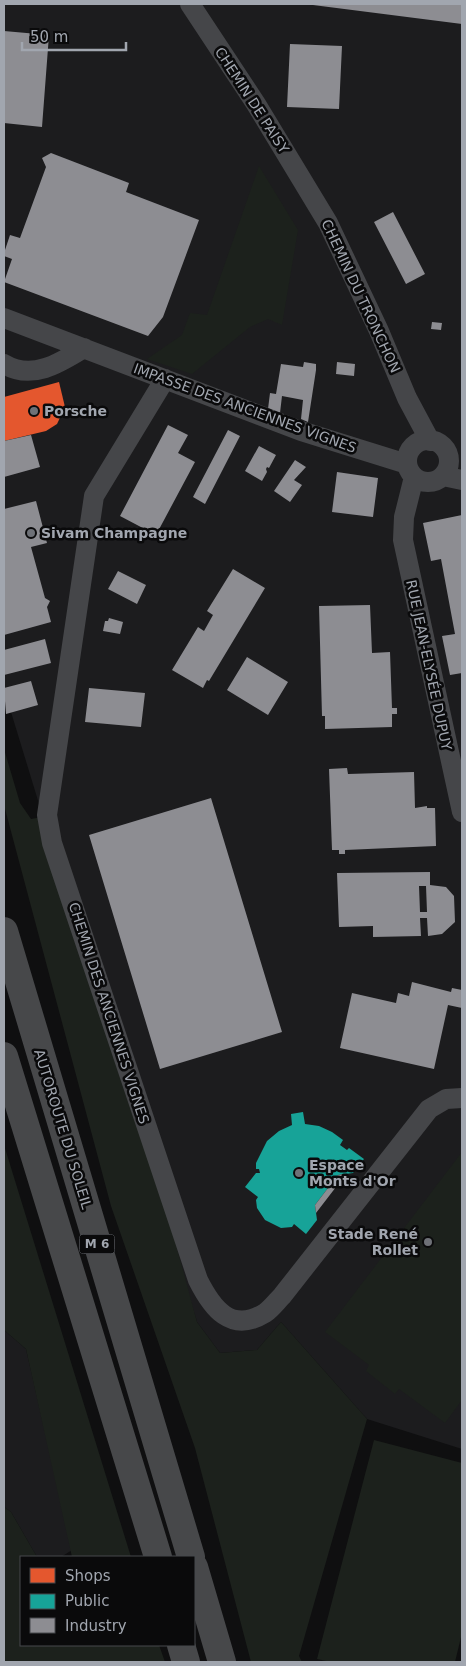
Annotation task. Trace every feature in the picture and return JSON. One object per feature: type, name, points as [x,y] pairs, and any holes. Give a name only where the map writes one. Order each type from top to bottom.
[{"type":"highway","name":"AUTOROUTE DU SOLEIL","points":[[4,931],[191,1556]]},
{"type":"highway","name":"M 6","points":[[4,1056],[158,1556]]},
{"type":"highway","points":[[195,1570],[222,1662]]},
{"type":"highway","points":[[181,1646],[186,1662]]},
{"type":"street","name":"CHEMIN DE PAISY","points":[[190,4],[313,196]]},
{"type":"street","name":"CHEMIN DU TRONCHON","points":[[313,196],[348,262],[408,398],[424,442]]},
{"type":"street","name":"IMPASSE DES ANCIENNES VIGNES","points":[[4,318],[415,474]]},
{"type":"street","points":[[4,364],[27,372],[55,366],[84,348]]},
{"type":"street","name":"CHEMIN DES ANCIENNES VIGNES","points":[[164,379],[94,496],[47,815],[52,843],[198,1280],[208,1300],[226,1318],[245,1320],[265,1313],[282,1296],[429,1109],[446,1099],[462,1098]]},
{"type":"street","points":[[424,442],[439,444],[446,451],[454,473],[432,482],[415,474],[410,452],[424,442]]},
{"type":"street","name":"RUE JEAN-ELYSÉE DUPUY","points":[[415,474],[404,517],[403,540],[462,812]]},
{"type":"shaded area","points":[[4,4],[462,4],[462,1449],[367,1419],[281,1322],[257,1350],[220,1353],[197,1322],[4,689]]},
{"type":"shaded area","points":[[259,166],[298,230],[282,325],[268,319],[250,327],[192,374],[147,359],[182,335],[190,313],[207,315]]},
{"type":"shaded area","points":[[4,749],[20,803],[31,819],[42,817],[150,1149],[197,1322],[220,1353],[257,1350],[281,1322],[367,1419],[299,1656],[302,1662],[251,1662],[195,1448],[111,1206],[4,805]]},
{"type":"shaded area","points":[[4,1145],[131,1556],[72,1556],[26,1349],[4,1330]]},
{"type":"shaded area","name":"Stade René Rollet","points":[[462,1152],[462,1400],[445,1423],[399,1389],[395,1394],[366,1371],[369,1365],[325,1332]]},
{"type":"shaded area","points":[[4,1330],[26,1349],[72,1550],[63,1556],[36,1556],[11,1512],[4,1507]]},
{"type":"shaded area","points":[[374,1440],[462,1463],[462,1633],[455,1662],[331,1662],[317,1659]]},
{"type":"shaded area","points":[[4,1507],[11,1512],[36,1556],[20,1556],[20,1646],[159,1646],[165,1662],[4,1662]]},
{"type":"building: Shops","name":"Porsche","points":[[59,382],[65,407],[57,424],[46,431],[4,441],[4,397]]},
{"type":"building: Public","points":[[303,1112],[305,1124],[319,1126],[332,1132],[343,1140],[340,1145],[347,1150],[349,1148],[364,1159],[353,1173],[338,1175],[315,1205],[317,1220],[306,1234],[294,1224],[292,1227],[281,1228],[265,1220],[257,1208],[256,1200],[258,1197],[245,1187],[256,1173],[260,1173],[259,1169],[256,1169],[256,1163],[267,1141],[279,1131],[292,1125],[291,1114]]},
{"type":"building: Industry","points":[[462,4],[462,24],[313,5]]},
{"type":"building: Industry","points":[[4,31],[49,35],[42,127],[4,123]]},
{"type":"building: Industry","points":[[290,44],[342,46],[339,109],[287,107]]},
{"type":"building: Industry","points":[[51,153],[129,183],[126,192],[199,220],[163,317],[148,336],[4,282],[12,259],[4,256],[10,235],[20,238],[46,167],[42,158]]},
{"type":"building: Industry","points":[[393,212],[425,274],[406,284],[374,222]]},
{"type":"building: Industry","points":[[432,322],[442,323],[441,330],[431,329]]},
{"type":"building: Industry","points":[[304,362],[316,364],[308,422],[301,419],[303,400],[282,396],[280,413],[268,409],[270,393],[276,394],[281,364],[303,367]]},
{"type":"building: Industry","points":[[337,362],[355,364],[354,376],[336,374]]},
{"type":"building: Industry","points":[[168,425],[188,435],[178,453],[195,462],[156,535],[120,516]]},
{"type":"building: Industry","points":[[228,430],[240,436],[205,504],[193,497]]},
{"type":"building: Industry","points":[[31,435],[40,467],[4,477],[4,441]]},
{"type":"building: Industry","points":[[259,446],[276,455],[269,468],[267,467],[267,472],[262,481],[245,471]]},
{"type":"building: Industry","points":[[295,460],[306,467],[294,480],[302,485],[290,502],[274,491]]},
{"type":"building: Industry","points":[[337,472],[378,478],[373,517],[332,512]]},
{"type":"building: Industry","points":[[36,501],[47,543],[31,547],[45,598],[50,601],[47,607],[51,622],[4,635],[4,509]]},
{"type":"building: Industry","points":[[462,515],[462,673],[450,675],[442,636],[455,634],[441,559],[431,561],[423,523]]},
{"type":"building: Industry","points":[[233,569],[265,588],[203,688],[172,670],[198,627],[204,631],[213,615],[207,611]]},
{"type":"building: Industry","points":[[118,571],[146,585],[137,604],[108,589]]},
{"type":"building: Industry","points":[[370,605],[372,653],[390,652],[392,708],[397,708],[397,714],[392,714],[392,727],[325,729],[325,716],[322,716],[319,606]]},
{"type":"building: Industry","points":[[109,618],[123,622],[120,634],[103,631],[105,621],[108,621]]},
{"type":"building: Industry","points":[[45,639],[51,663],[4,675],[4,650]]},
{"type":"building: Industry","points":[[247,657],[288,682],[268,715],[227,690]]},
{"type":"building: Industry","points":[[31,681],[38,705],[6,714],[4,688]]},
{"type":"building: Industry","points":[[89,688],[145,693],[141,727],[85,722]]},
{"type":"building: Industry","points":[[347,768],[348,774],[414,772],[415,808],[427,806],[427,808],[435,808],[436,846],[345,850],[345,854],[339,854],[339,850],[332,850],[329,769]]},
{"type":"building: Industry","points":[[211,798],[282,1032],[160,1069],[89,835]]},
{"type":"building: Industry","points":[[430,872],[430,885],[446,887],[454,896],[455,922],[442,934],[428,936],[427,918],[420,918],[421,936],[373,937],[373,926],[339,927],[337,873]],"holes":[[[419,886],[426,886],[427,912],[420,912]]]},
{"type":"building: Industry","points":[[412,982],[451,992],[452,988],[462,990],[462,1008],[448,1005],[434,1069],[340,1048],[352,993],[396,1003],[398,993],[409,996]]},
{"type":"building: Industry","points":[[346,1174],[316,1213],[315,1205],[338,1175]]},
{"type":"place","name":"Porsche","points":[[34,411]]},
{"type":"place","name":"Sivam Champagne","points":[[31,533]]},
{"type":"place","name":"Espace Monts d'Or","points":[[299,1173]]},
{"type":"place","name":"Stade René Rollet","points":[[428,1242]]}]
